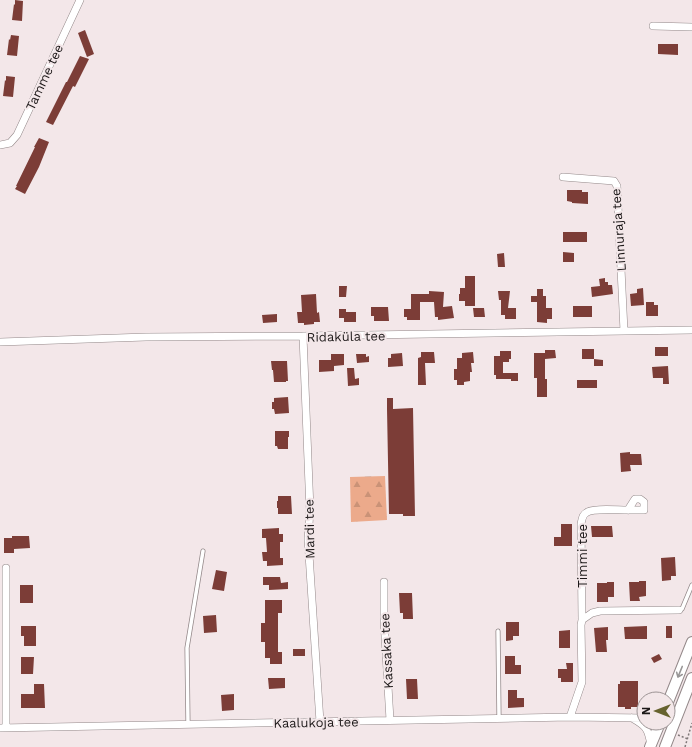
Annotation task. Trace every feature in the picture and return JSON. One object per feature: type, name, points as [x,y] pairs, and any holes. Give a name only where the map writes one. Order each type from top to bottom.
[{"type":"main road","points":[[672,691],[692,642]]},
{"type":"main road","points":[[665,747],[692,678]]},
{"type":"main road","points":[[651,746],[657,731]]},
{"type":"street","name":"Tamme tee","points":[[0,145],[10,143],[17,136],[80,0]]},
{"type":"street","points":[[653,26],[692,27]]},
{"type":"street","name":"Linnuraja tee","points":[[563,177],[614,181],[617,186],[624,331]]},
{"type":"street","name":"Ridaküla tee","points":[[0,342],[146,337],[692,330]]},
{"type":"street","name":"Mardi tee","points":[[303,336],[310,510],[308,539],[320,722]]},
{"type":"street","name":"Timmi tee","points":[[570,717],[582,682],[582,517],[586,512],[592,510],[628,510]]},
{"type":"street","points":[[3,728],[6,568]]},
{"type":"street","name":"Kassaka tee","points":[[384,582],[384,619],[390,720]]},
{"type":"street","points":[[582,620],[592,613],[600,611],[679,610]]},
{"type":"street","points":[[632,717],[647,729],[651,746]]},
{"type":"street","name":"Kaalukoja tee","points":[[3,728],[499,718],[636,717]]},
{"type":"lane","points":[[188,724],[187,648],[203,551]]},
{"type":"lane","points":[[679,610],[682,609],[692,585]]},
{"type":"lane","points":[[498,631],[499,718]]},
{"type":"path","points":[[685,747],[692,723]]},
{"type":"green space","points":[[385,476],[387,520],[351,522],[350,477]]},
{"type":"building","points":[[15,0],[23,1],[22,21],[12,20]]},
{"type":"building","points":[[85,30],[94,54],[87,57],[78,33]]},
{"type":"building","points":[[11,35],[19,36],[17,56],[7,55]]},
{"type":"building","points":[[658,44],[678,44],[678,55],[658,54]]},
{"type":"building","points":[[80,56],[89,59],[75,87],[73,86],[53,125],[46,122],[66,82]]},
{"type":"building","points":[[6,76],[15,77],[13,97],[3,96]]},
{"type":"building","points":[[39,138],[49,142],[39,167],[25,194],[15,189]]},
{"type":"building","points":[[567,190],[582,190],[582,192],[588,192],[588,204],[572,203],[567,201]]},
{"type":"building","points":[[563,232],[587,232],[587,242],[563,242]]},
{"type":"building","points":[[563,252],[574,253],[574,262],[563,262]]},
{"type":"building","points":[[504,253],[505,267],[498,267],[497,254]]},
{"type":"building","points":[[465,276],[475,276],[475,306],[465,306],[465,301],[459,301],[460,288],[465,288]]},
{"type":"building","points":[[605,278],[605,282],[608,282],[608,285],[612,285],[613,294],[592,297],[591,287],[600,286],[599,279]]},
{"type":"building","points":[[339,286],[347,286],[346,297],[339,297]]},
{"type":"building","points":[[643,288],[644,305],[631,306],[630,294],[637,293],[637,289]]},
{"type":"building","points":[[537,289],[543,289],[543,296],[546,296],[546,308],[552,308],[552,319],[547,319],[547,323],[537,322],[537,302],[531,302],[531,296],[537,296]]},
{"type":"building","points":[[429,291],[444,292],[443,307],[452,306],[454,318],[438,320],[438,317],[435,317],[434,302],[420,302],[420,320],[407,320],[407,317],[404,317],[404,309],[411,309],[411,294],[429,294]]},
{"type":"building","points":[[498,291],[510,291],[508,308],[516,308],[516,319],[505,319],[505,315],[501,315],[501,300],[499,300]]},
{"type":"building","points":[[316,294],[317,313],[319,312],[320,322],[304,325],[304,323],[298,323],[297,312],[302,312],[301,295]]},
{"type":"building","points":[[646,302],[654,302],[654,305],[658,305],[658,316],[646,316]]},
{"type":"building","points":[[573,306],[592,306],[592,317],[573,317]]},
{"type":"building","points":[[371,307],[388,307],[389,321],[374,321],[374,316],[371,316]]},
{"type":"building","points":[[473,308],[484,308],[485,317],[474,317]]},
{"type":"building","points":[[339,309],[346,309],[346,312],[356,312],[356,322],[344,322],[344,318],[339,318]]},
{"type":"building","points":[[277,314],[277,322],[263,323],[262,315]]},
{"type":"building","points":[[655,347],[668,347],[668,356],[655,356]]},
{"type":"building","points":[[582,349],[594,349],[594,359],[582,359]]},
{"type":"building","points":[[545,350],[555,350],[556,358],[545,359],[547,397],[537,397],[537,378],[534,378],[534,353],[545,353]]},
{"type":"building","points":[[500,351],[511,351],[511,359],[509,359],[509,362],[503,362],[503,373],[518,373],[518,381],[511,381],[511,379],[496,379],[496,375],[494,375],[494,356],[500,356]]},
{"type":"building","points":[[421,352],[434,352],[435,363],[425,363],[426,385],[418,385],[418,358],[421,357]]},
{"type":"building","points":[[473,352],[474,363],[471,363],[472,372],[470,372],[470,381],[464,382],[464,385],[457,385],[457,380],[454,380],[454,369],[457,369],[457,358],[462,358],[462,353]]},
{"type":"building","points":[[402,353],[403,366],[388,367],[388,358],[391,358],[391,354]]},
{"type":"building","points":[[331,354],[344,354],[344,365],[334,366],[334,371],[319,372],[319,360],[331,360]]},
{"type":"building","points":[[356,354],[366,354],[366,357],[369,356],[369,362],[357,363]]},
{"type":"building","points":[[594,359],[603,360],[603,366],[594,366]]},
{"type":"building","points":[[271,361],[287,361],[288,381],[274,382]]},
{"type":"building","points":[[668,366],[669,384],[663,384],[663,378],[653,378],[652,367]]},
{"type":"building","points":[[347,368],[354,368],[355,379],[359,378],[359,385],[348,386]]},
{"type":"building","points":[[577,380],[597,380],[597,388],[577,388]]},
{"type":"building","points":[[288,397],[289,413],[275,414],[274,409],[272,409],[272,402],[274,402],[274,398]]},
{"type":"building","points":[[387,398],[393,398],[393,409],[413,408],[415,516],[389,514]]},
{"type":"building","points":[[275,431],[289,431],[288,449],[278,449],[277,446],[275,446]]},
{"type":"building","points":[[630,452],[630,454],[641,454],[642,465],[630,465],[631,471],[621,472],[620,453]]},
{"type":"building","points":[[278,496],[291,496],[292,514],[278,514]]},
{"type":"building","points":[[561,524],[572,524],[572,546],[554,546],[554,537],[561,537]]},
{"type":"building","points":[[591,526],[612,526],[613,537],[592,537]]},
{"type":"building","points":[[279,528],[279,534],[283,534],[283,542],[280,542],[280,558],[283,558],[283,565],[267,566],[267,561],[263,561],[262,552],[267,552],[266,538],[262,538],[262,529]]},
{"type":"building","points":[[12,536],[29,536],[30,548],[14,549],[14,553],[4,553],[4,538],[12,538]]},
{"type":"building","points":[[675,557],[676,576],[671,576],[671,580],[662,581],[661,558]]},
{"type":"building","points":[[216,570],[227,572],[224,591],[212,589]]},
{"type":"building","points":[[263,577],[280,577],[281,583],[288,582],[288,589],[269,590],[269,585],[263,585]]},
{"type":"building","points":[[646,581],[646,596],[639,597],[640,601],[630,601],[629,582]]},
{"type":"building","points":[[614,582],[614,597],[608,597],[608,602],[597,602],[597,583]]},
{"type":"building","points":[[20,585],[33,585],[33,603],[20,603]]},
{"type":"building","points":[[399,593],[412,593],[413,619],[403,619],[403,613],[400,613]]},
{"type":"building","points":[[265,600],[282,600],[282,613],[278,613],[278,652],[282,652],[282,664],[270,664],[270,658],[265,658],[265,642],[261,642],[261,623],[265,623]]},
{"type":"building","points":[[216,615],[217,632],[204,633],[203,616]]},
{"type":"building","points":[[506,622],[519,622],[519,636],[513,636],[513,640],[506,641]]},
{"type":"building","points":[[21,626],[36,626],[36,646],[24,646],[24,636],[21,636]]},
{"type":"building","points":[[647,626],[647,639],[625,639],[624,627]]},
{"type":"building","points":[[666,626],[672,626],[672,638],[666,638]]},
{"type":"building","points":[[608,627],[608,640],[606,640],[607,652],[596,652],[594,628]]},
{"type":"building","points":[[570,630],[570,648],[559,648],[559,631]]},
{"type":"building","points":[[293,649],[305,649],[305,656],[293,656]]},
{"type":"building","points":[[659,654],[662,659],[654,663],[651,658]]},
{"type":"building","points":[[505,656],[515,656],[515,665],[521,665],[521,674],[505,674]]},
{"type":"building","points":[[21,657],[34,657],[33,674],[21,674]]},
{"type":"building","points":[[566,663],[573,663],[573,682],[561,682],[561,678],[558,678],[558,669],[567,669]]},
{"type":"building","points":[[268,678],[285,678],[285,688],[269,689]]},
{"type":"building","points":[[406,679],[417,679],[418,699],[407,699]]},
{"type":"building","points":[[620,681],[638,681],[638,691],[636,691],[636,707],[625,709],[625,707],[618,707],[618,684],[620,684]]},
{"type":"building","points":[[34,684],[44,684],[45,708],[21,708],[21,694],[34,694]]},
{"type":"building","points":[[508,690],[517,690],[517,698],[524,698],[524,707],[508,708]]},
{"type":"building","points":[[234,694],[234,710],[222,711],[221,695]]}]
